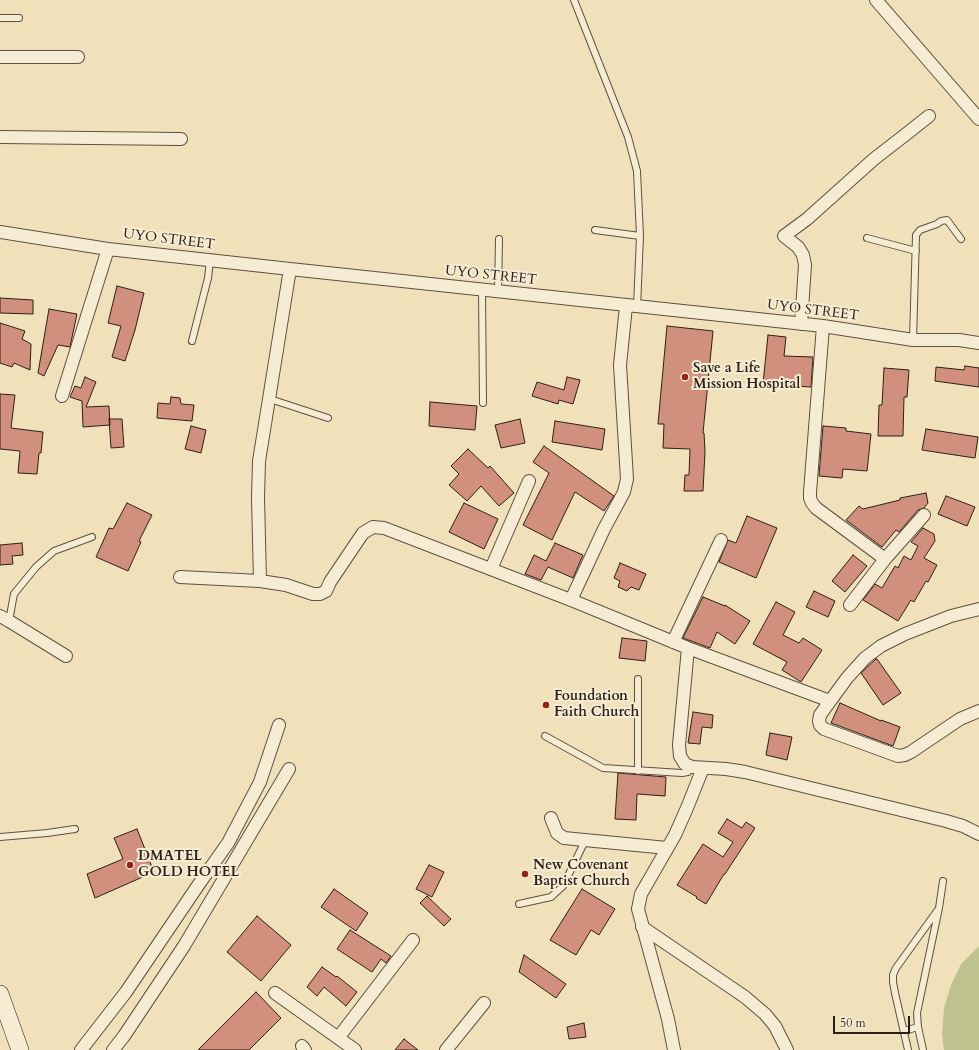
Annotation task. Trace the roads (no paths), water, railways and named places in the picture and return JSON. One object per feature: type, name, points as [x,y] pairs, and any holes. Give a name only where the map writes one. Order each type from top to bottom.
[{"type":"main road","points":[[0,994],[20,1050]]},
{"type":"street","points":[[876,0],[979,120]]},
{"type":"street","points":[[0,57],[78,57]]},
{"type":"street","points":[[801,324],[805,264],[803,255],[798,247],[784,236],[807,219],[874,158],[905,136],[929,116]]},
{"type":"street","points":[[0,138],[181,139]]},
{"type":"street","name":"UYO STREET","points":[[0,232],[108,249],[823,326],[913,340],[959,340],[979,343]]},
{"type":"street","points":[[62,396],[108,249]]},
{"type":"street","points":[[260,581],[258,498],[259,461],[290,269]]},
{"type":"street","points":[[571,600],[604,529],[624,492],[627,479],[620,365],[632,306]]},
{"type":"street","points":[[823,326],[810,498],[816,508],[885,559]]},
{"type":"street","points":[[491,569],[529,480]]},
{"type":"street","points":[[850,604],[885,559],[924,515]]},
{"type":"street","points":[[180,577],[260,581],[286,585],[313,594],[320,594],[326,591],[330,582],[363,533],[373,527],[384,528],[571,600],[688,648],[830,701]]},
{"type":"street","points":[[673,642],[721,540]]},
{"type":"street","points":[[979,609],[952,616],[905,634],[881,646],[865,658],[847,678],[820,715],[820,725],[824,729],[898,756],[911,752],[960,719],[979,711]]},
{"type":"street","points":[[5,618],[66,656]]},
{"type":"street","points":[[688,648],[679,745],[680,756],[685,764],[697,768],[745,772],[946,821],[963,826],[979,834]]},
{"type":"street","points":[[81,1050],[126,992],[228,843],[260,782],[279,725]]},
{"type":"street","points":[[674,1050],[668,1020],[638,909],[641,894],[667,848],[687,808],[697,768]]},
{"type":"street","points":[[112,1050],[124,1036],[184,946],[289,769]]},
{"type":"street","points":[[551,818],[558,833],[564,838],[667,848]]},
{"type":"street","points":[[642,926],[745,997],[765,1014],[775,1026],[787,1050]]},
{"type":"street","points":[[338,1038],[413,940]]},
{"type":"street","points":[[275,993],[355,1050]]},
{"type":"street","points":[[446,1050],[484,1003]]},
{"type":"lane","points":[[574,0],[628,137],[637,171],[640,236],[632,306]]},
{"type":"lane","points":[[0,18],[19,18]]},
{"type":"lane","points":[[913,340],[916,235],[920,230],[947,220],[961,239]]},
{"type":"lane","points":[[595,230],[640,236]]},
{"type":"lane","points":[[867,238],[916,251]]},
{"type":"lane","points":[[498,292],[499,239]]},
{"type":"lane","points":[[192,341],[208,278],[210,260]]},
{"type":"lane","points":[[482,290],[483,403]]},
{"type":"lane","points":[[270,399],[328,418]]},
{"type":"lane","points":[[5,618],[14,594],[36,567],[54,551],[92,536]]},
{"type":"lane","points":[[638,679],[638,770]]},
{"type":"lane","points":[[545,736],[603,768],[682,773],[697,768]]},
{"type":"lane","points":[[0,837],[47,833],[75,828]]},
{"type":"lane","points":[[519,904],[551,897],[563,886],[585,841]]},
{"type":"lane","points":[[923,1050],[918,1027],[917,1013],[939,908],[943,881]]},
{"type":"lane","points":[[908,1050],[893,982],[893,975],[896,968],[939,908]]},
{"type":"lane","points":[[904,1032],[918,1027]]},
{"type":"place","name":"Save a Life Mission Hospital","points":[[685,377]]},
{"type":"place","name":"Foundation Faith Church","points":[[546,705]]},
{"type":"place","name":"DMATEL GOLD HOTEL","points":[[130,865]]},
{"type":"place","name":"New Covenant Baptist Church","points":[[525,874]]}]
